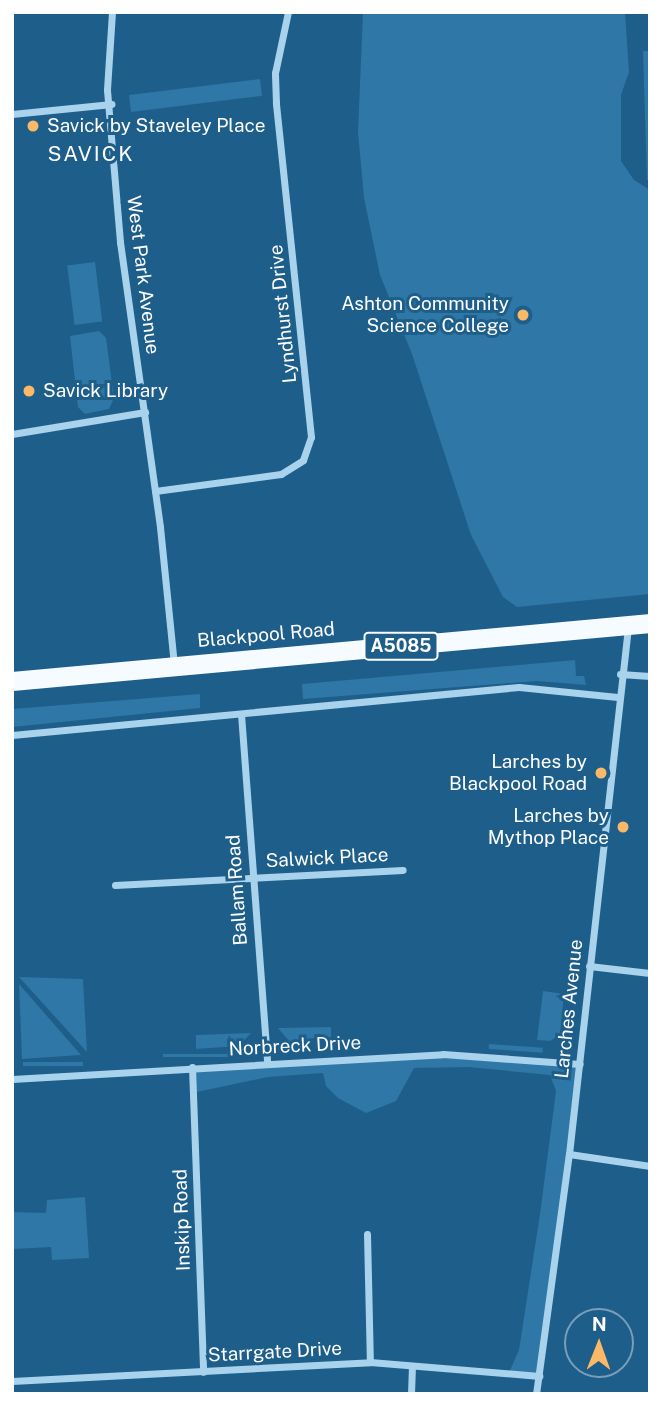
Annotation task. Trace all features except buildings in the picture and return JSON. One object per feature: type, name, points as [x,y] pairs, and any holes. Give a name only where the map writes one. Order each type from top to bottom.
[{"type":"highway","name":"Blackpool Road","points":[[12,681],[650,623]]},
{"type":"street","name":"West Park Avenue","points":[[112,12],[107,90],[111,104],[120,242],[145,412],[174,667]]},
{"type":"street","name":"Lyndhurst Drive","points":[[155,491],[281,474],[303,460],[311,437],[276,103],[275,73],[288,12]]},
{"type":"street","points":[[12,114],[111,104]]},
{"type":"street","points":[[12,434],[145,412]]},
{"type":"street","name":"Larches Avenue","points":[[536,1394],[580,1064],[617,697],[628,626]]},
{"type":"street","points":[[620,674],[650,676]]},
{"type":"street","points":[[12,735],[519,687],[617,697]]},
{"type":"street","name":"Ballam Road","points":[[241,714],[251,877],[267,1063]]},
{"type":"street","name":"Salwick Place","points":[[115,886],[403,870]]},
{"type":"street","points":[[589,966],[650,973]]},
{"type":"street","name":"Norbreck Drive","points":[[12,1079],[443,1054],[580,1064]]},
{"type":"street","name":"Inskip Road","points":[[192,1067],[204,1372]]},
{"type":"street","points":[[569,1154],[650,1166]]},
{"type":"street","points":[[367,1234],[370,1362]]},
{"type":"street","name":"Starrgate Drive","points":[[12,1381],[370,1362],[539,1376]]},
{"type":"street","points":[[411,1394],[412,1366]]},
{"type":"shaded area","name":"Ashton Community Science College","points":[[363,12],[625,12],[629,72],[621,95],[621,161],[634,180],[650,190],[650,594],[517,607],[503,597],[471,535],[412,354],[380,275],[364,198],[358,132]]},
{"type":"shaded area","points":[[643,51],[650,51],[650,180],[647,180]]},
{"type":"shaded area","points":[[260,79],[262,96],[131,112],[129,95]]},
{"type":"shaded area","points":[[95,262],[102,322],[75,325],[67,265]]},
{"type":"shaded area","points":[[99,331],[106,338],[114,398],[109,409],[85,414],[78,407],[70,336]]},
{"type":"shaded area","points":[[575,660],[576,676],[584,676],[586,685],[537,681],[303,699],[302,684]]},
{"type":"shaded area","points":[[200,694],[200,708],[12,727],[12,709]]},
{"type":"shaded area","points":[[19,977],[83,979],[87,1052]]},
{"type":"shaded area","points":[[19,984],[81,1055],[22,1059]]},
{"type":"shaded area","points":[[543,991],[564,994],[560,1035],[550,1041],[537,1040]]},
{"type":"shaded area","points":[[331,1027],[331,1042],[289,1041],[278,1028]]},
{"type":"shaded area","points":[[251,1033],[239,1046],[196,1049],[196,1035]]},
{"type":"shaded area","points":[[489,1044],[543,1048],[543,1053],[489,1049]]},
{"type":"shaded area","points":[[163,1054],[230,1054],[230,1057],[163,1057]]},
{"type":"shaded area","points":[[443,1054],[580,1064],[539,1376],[508,1375],[519,1350],[540,1214],[556,1091],[550,1075],[468,1067],[414,1068],[396,1101],[366,1113],[338,1098],[326,1086],[323,1073],[268,1077],[192,1093],[192,1067]]},
{"type":"shaded area","points":[[23,1062],[83,1062],[83,1066],[23,1066]]},
{"type":"shaded area","points":[[85,1197],[89,1258],[52,1260],[51,1247],[14,1249],[12,1280],[12,1212],[46,1213],[47,1200]]},
{"type":"place","name":"Savick by Staveley Place","points":[[33,126]]},
{"type":"place","name":"Ashton Community Science College","points":[[523,315]]},
{"type":"place","name":"Savick Library","points":[[29,391]]},
{"type":"place","name":"Larches by Blackpool Road","points":[[601,773]]},
{"type":"place","name":"Larches by Mythop Place","points":[[623,827]]},
{"type":"district","name":"SAVICK","points":[[91,154]]}]
